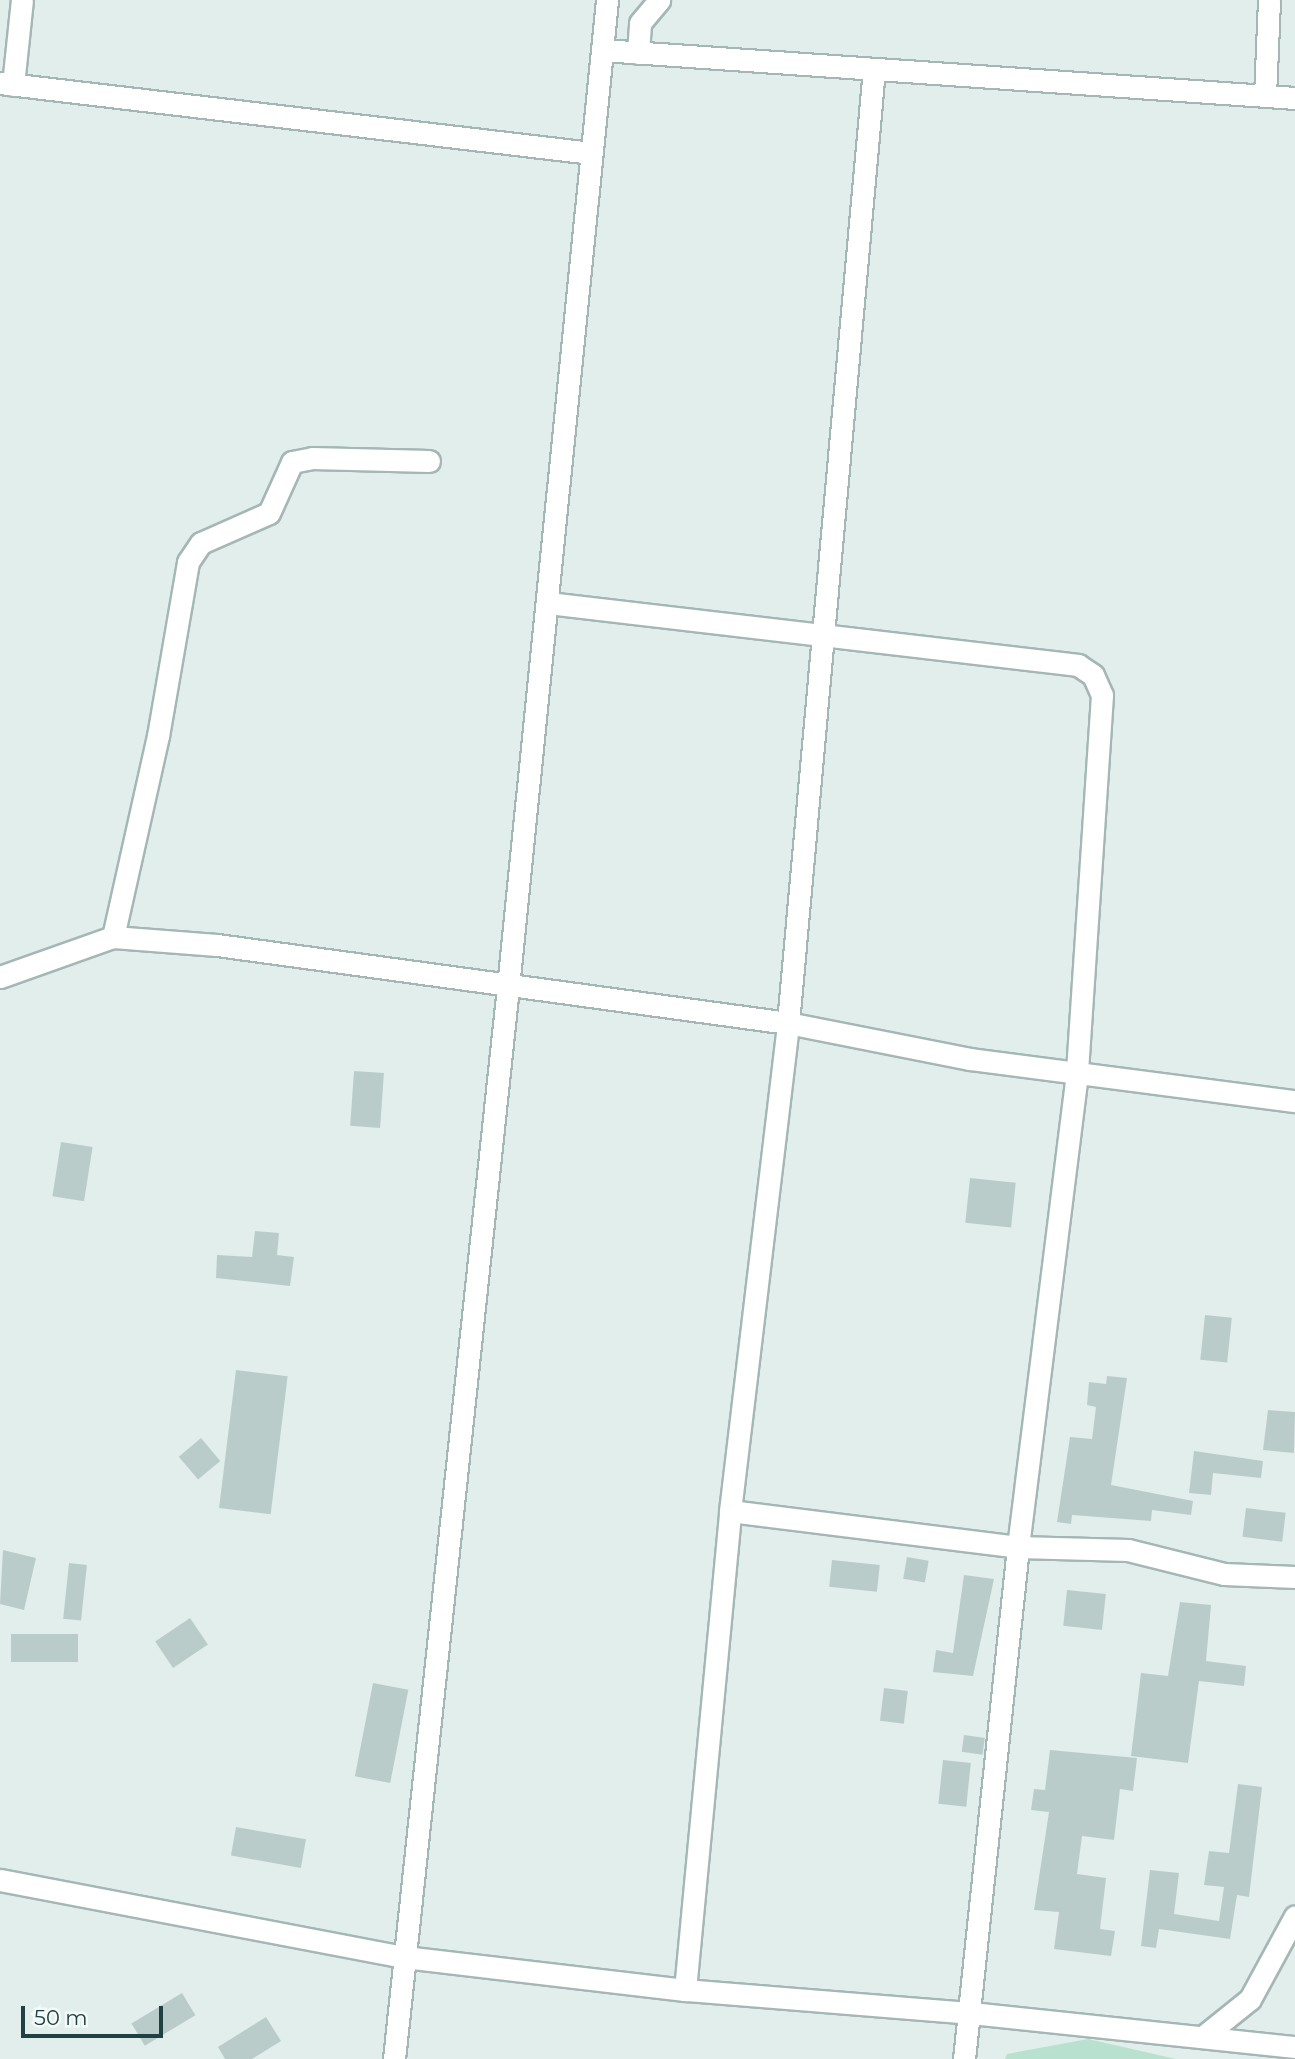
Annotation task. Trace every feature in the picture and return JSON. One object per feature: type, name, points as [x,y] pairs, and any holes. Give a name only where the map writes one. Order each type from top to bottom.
[{"type":"street","points":[[22,0],[6,84],[591,153]]},
{"type":"street","points":[[394,2059],[548,603],[607,0]]},
{"type":"street","points":[[638,53],[639,23],[659,0]]},
{"type":"street","points":[[1265,96],[1269,0]]},
{"type":"street","points":[[602,50],[1295,97]]},
{"type":"street","points":[[685,1990],[730,1511],[788,1023],[874,69]]},
{"type":"street","points":[[113,937],[158,736],[188,562],[201,543],[269,513],[292,462],[312,458],[429,461]]},
{"type":"street","points":[[548,603],[823,632],[1079,664],[1093,675],[1102,695],[1077,1073],[1018,1547],[971,2013],[964,2059]]},
{"type":"street","points":[[0,976],[113,937],[217,945],[508,987],[788,1023],[970,1059],[1295,1101]]},
{"type":"street","points":[[730,1511],[1018,1547],[1128,1550],[1224,1574],[1295,1577]]},
{"type":"street","points":[[0,1880],[404,1957],[685,1990],[971,2013],[1295,2047]]},
{"type":"street","points":[[1204,2036],[1250,1999],[1295,1916]]},
{"type":"green space","points":[[1088,2039],[1176,2059],[1005,2059],[1007,2054]]},
{"type":"building","points":[[354,1071],[384,1073],[380,1128],[350,1126]]},
{"type":"building","points":[[61,1142],[93,1147],[84,1201],[52,1196]]},
{"type":"building","points":[[970,1178],[1016,1183],[1011,1228],[965,1223]]},
{"type":"building","points":[[255,1231],[279,1233],[277,1255],[294,1257],[290,1286],[216,1278],[217,1255],[252,1257]]},
{"type":"building","points":[[1205,1315],[1232,1318],[1227,1363],[1200,1360]]},
{"type":"building","points":[[236,1370],[288,1376],[271,1514],[219,1508]]},
{"type":"building","points":[[1107,1376],[1127,1378],[1111,1485],[1193,1501],[1191,1515],[1152,1510],[1151,1521],[1072,1515],[1071,1524],[1057,1522],[1070,1437],[1092,1439],[1096,1407],[1087,1405],[1089,1382],[1106,1384]]},
{"type":"building","points":[[1268,1410],[1295,1412],[1294,1453],[1263,1450]]},
{"type":"building","points":[[201,1438],[220,1461],[198,1480],[179,1457]]},
{"type":"building","points":[[1194,1451],[1263,1461],[1261,1478],[1213,1473],[1211,1495],[1189,1493]]},
{"type":"building","points":[[1246,1508],[1286,1513],[1282,1542],[1242,1537]]},
{"type":"building","points":[[3,1550],[36,1558],[24,1610],[0,1604]]},
{"type":"building","points":[[907,1557],[929,1561],[925,1582],[903,1579]]},
{"type":"building","points":[[832,1560],[880,1565],[877,1592],[829,1587]]},
{"type":"building","points":[[69,1563],[87,1565],[81,1621],[63,1619]]},
{"type":"building","points":[[964,1575],[994,1579],[973,1676],[933,1672],[936,1650],[953,1653]]},
{"type":"building","points":[[1067,1590],[1106,1594],[1102,1630],[1063,1626]]},
{"type":"building","points":[[1180,1602],[1211,1605],[1206,1661],[1246,1666],[1244,1686],[1199,1681],[1188,1763],[1131,1756],[1141,1673],[1168,1676]]},
{"type":"building","points":[[190,1618],[208,1645],[173,1668],[155,1641]]},
{"type":"building","points":[[11,1634],[78,1634],[78,1662],[11,1662]]},
{"type":"building","points":[[373,1683],[408,1690],[390,1783],[355,1776]]},
{"type":"building","points":[[884,1688],[908,1691],[904,1724],[880,1721]]},
{"type":"building","points":[[964,1735],[985,1738],[982,1755],[962,1752]]},
{"type":"building","points":[[1050,1750],[1137,1758],[1133,1791],[1120,1789],[1114,1840],[1082,1836],[1077,1874],[1106,1878],[1100,1929],[1115,1931],[1111,1956],[1054,1949],[1059,1912],[1034,1910],[1049,1812],[1031,1810],[1034,1789],[1045,1790]]},
{"type":"building","points":[[943,1760],[971,1763],[966,1807],[938,1804]]},
{"type":"building","points":[[1238,1784],[1262,1787],[1249,1897],[1237,1895],[1230,1939],[1159,1929],[1156,1948],[1141,1946],[1150,1870],[1179,1873],[1174,1914],[1219,1921],[1224,1887],[1204,1885],[1209,1851],[1229,1853]]},
{"type":"building","points":[[236,1827],[306,1839],[301,1868],[231,1856]]},
{"type":"building","points":[[182,1993],[195,2015],[145,2046],[131,2023]]},
{"type":"building","points":[[266,2017],[281,2041],[252,2059],[225,2059],[218,2047]]}]
